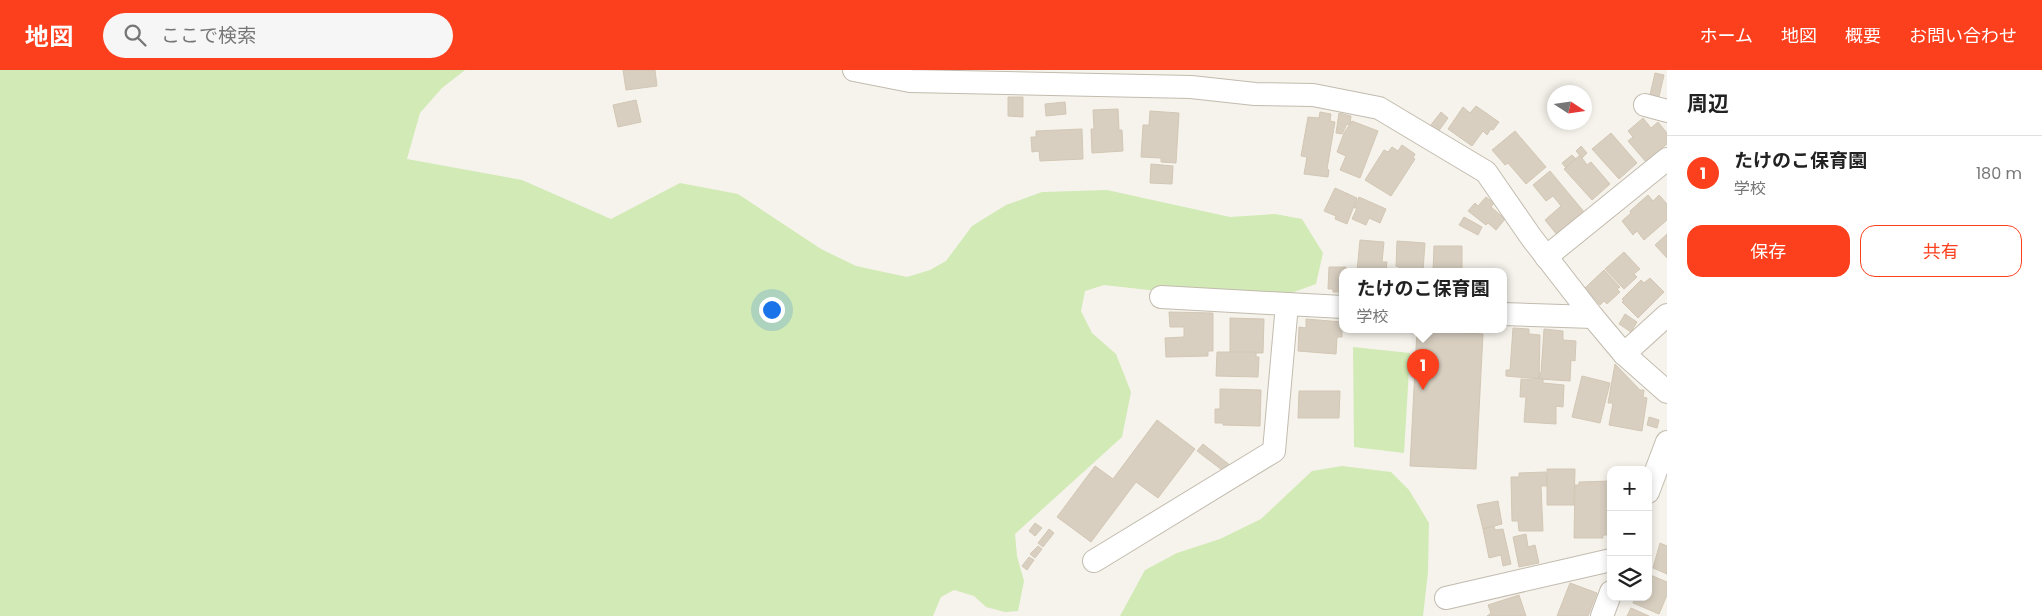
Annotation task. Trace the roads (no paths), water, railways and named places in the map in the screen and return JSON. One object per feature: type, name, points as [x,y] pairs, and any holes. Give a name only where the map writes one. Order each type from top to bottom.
[{"type":"street","points":[[854,70],[910,81],[1191,86],[1255,94],[1313,95],[1379,108],[1486,172],[1546,256],[1593,317],[1624,354],[1667,392]]},
{"type":"street","points":[[1645,105],[1667,111]]},
{"type":"street","points":[[1546,256],[1667,159]]},
{"type":"street","points":[[1161,297],[1339,307]]},
{"type":"street","points":[[1094,561],[1274,451],[1287,304]]},
{"type":"street","points":[[1507,314],[1593,317]]},
{"type":"street","points":[[1624,354],[1667,315]]},
{"type":"street","points":[[1652,481],[1667,442]]},
{"type":"street","points":[[1446,598],[1607,561]]},
{"type":"street","points":[[1602,616],[1608,601]]},
{"type":"place","name":"たけのこ保育園","points":[[1423,390]]}]
